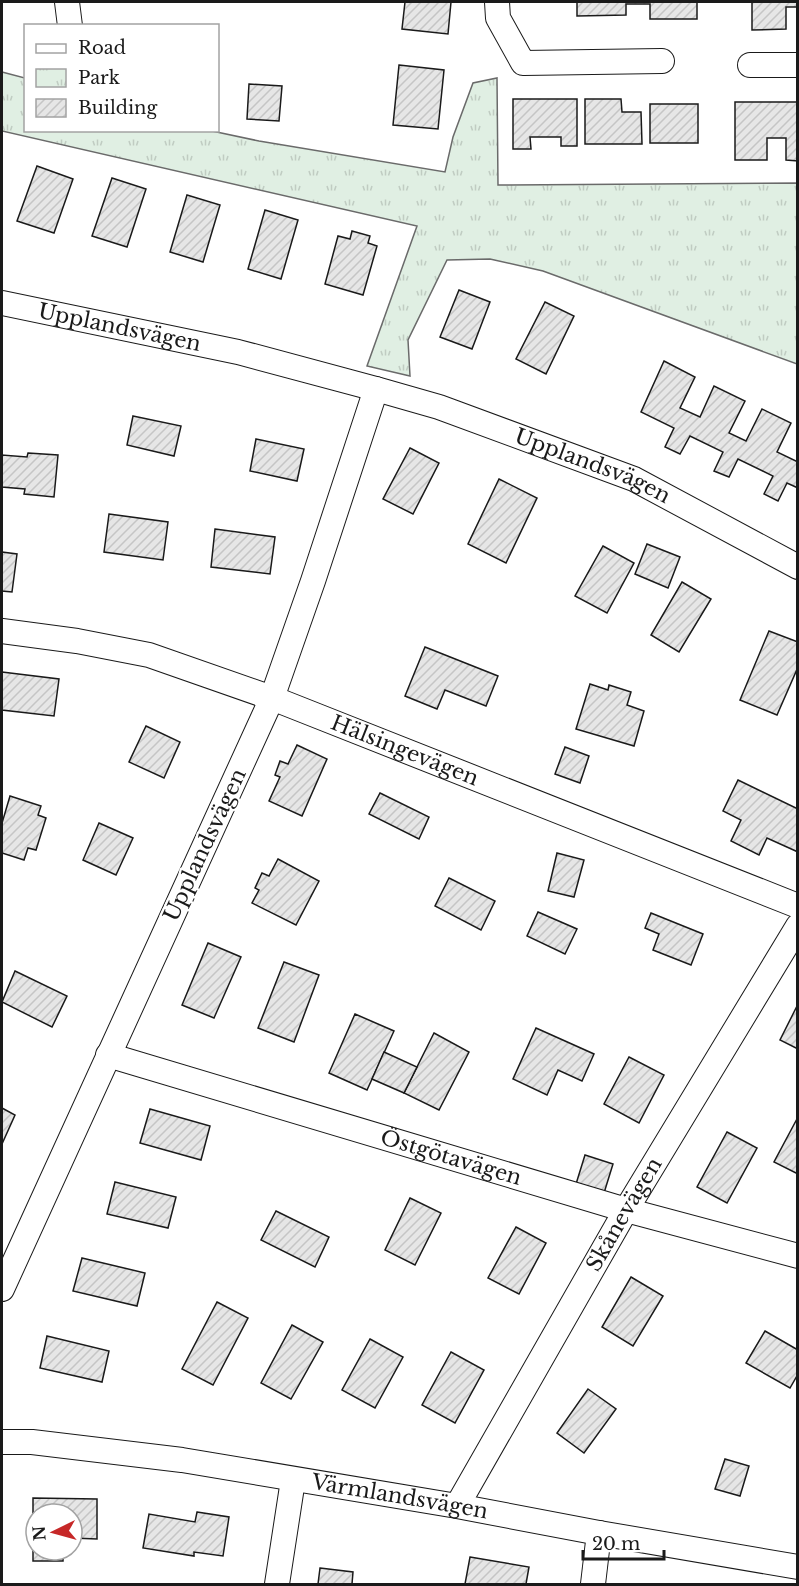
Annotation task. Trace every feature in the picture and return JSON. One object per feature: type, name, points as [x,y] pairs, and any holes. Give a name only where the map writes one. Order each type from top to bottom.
[{"type":"street","points":[[68,2],[70,24]]},
{"type":"street","points":[[497,10],[523,63],[662,61]]},
{"type":"street","points":[[750,65],[798,65]]},
{"type":"street","name":"Upplandsvägen","points":[[2,303],[238,352],[439,407],[634,479],[798,567]]},
{"type":"street","name":"Upplandsvägen","points":[[2,1289],[272,698],[376,388]]},
{"type":"street","name":"Hälsingevägen","points":[[2,631],[77,641],[149,655],[272,698],[798,906]]},
{"type":"street","name":"Skånevägen","points":[[457,1506],[626,1210],[798,926]]},
{"type":"street","name":"Östgötavägen","points":[[108,1055],[626,1210],[798,1256]]},
{"type":"street","name":"Värmlandsvägen","points":[[2,1442],[32,1442],[170,1458],[798,1567]]},
{"type":"street","points":[[277,1584],[292,1480]]},
{"type":"street","points":[[593,1584],[599,1533]]},
{"type":"green space","points":[[2,72],[24,78],[24,132],[217,132],[445,172],[453,137],[473,83],[497,78],[498,185],[797,183],[797,364],[543,271],[490,259],[447,260],[408,340],[410,376],[367,366],[417,226],[2,131]]},
{"type":"building","points":[[405,2],[451,2],[448,34],[402,29]]},
{"type":"building","points":[[577,2],[697,2],[697,19],[650,19],[650,4],[626,4],[626,15],[577,16]]},
{"type":"building","points":[[752,2],[798,2],[798,7],[786,7],[786,29],[752,30]]},
{"type":"building","points":[[399,65],[444,70],[438,129],[393,125]]},
{"type":"building","points":[[249,84],[282,86],[279,121],[247,119]]},
{"type":"building","points":[[513,99],[577,99],[577,146],[561,146],[561,137],[530,137],[531,149],[513,149]]},
{"type":"building","points":[[585,99],[621,99],[622,112],[641,112],[642,144],[585,144]]},
{"type":"building","points":[[735,102],[798,102],[798,161],[786,160],[786,138],[767,138],[767,160],[735,160]]},
{"type":"building","points":[[650,104],[698,104],[698,143],[650,143]]},
{"type":"building","points":[[37,166],[73,179],[54,233],[17,221]]},
{"type":"building","points":[[112,178],[146,189],[127,247],[92,236]]},
{"type":"building","points":[[187,195],[220,205],[203,262],[170,252]]},
{"type":"building","points":[[265,210],[298,220],[281,279],[248,269]]},
{"type":"building","points":[[352,231],[370,236],[368,243],[377,246],[363,295],[325,284],[338,236],[350,239]]},
{"type":"building","points":[[459,290],[490,302],[472,349],[440,337]]},
{"type":"building","points":[[545,302],[574,316],[546,374],[516,359]]},
{"type":"building","points":[[664,361],[695,377],[680,408],[700,417],[714,386],[745,401],[729,433],[746,441],[762,409],[791,423],[777,452],[798,462],[798,488],[787,483],[778,501],[764,494],[773,476],[738,459],[729,477],[714,471],[723,452],[690,436],[680,454],[665,447],[674,428],[641,412]]},
{"type":"building","points":[[133,416],[181,426],[174,456],[127,445]]},
{"type":"building","points":[[256,439],[304,449],[297,481],[250,471]]},
{"type":"building","points":[[410,448],[439,463],[413,514],[383,499]]},
{"type":"building","points":[[28,453],[58,455],[54,497],[24,494],[25,489],[2,487],[2,455],[27,457]]},
{"type":"building","points":[[499,479],[537,498],[506,563],[468,544]]},
{"type":"building","points":[[109,514],[168,522],[163,560],[104,552]]},
{"type":"building","points":[[215,529],[275,537],[270,574],[211,567]]},
{"type":"building","points":[[647,544],[680,557],[668,588],[635,574]]},
{"type":"building","points":[[603,546],[634,563],[607,613],[575,596]]},
{"type":"building","points":[[2,552],[17,554],[12,592],[2,591]]},
{"type":"building","points":[[682,582],[711,599],[679,652],[651,635]]},
{"type":"building","points":[[769,631],[798,642],[798,667],[777,715],[740,700]]},
{"type":"building","points":[[425,647],[498,676],[486,706],[445,690],[437,709],[405,696]]},
{"type":"building","points":[[2,672],[59,679],[54,716],[2,710]]},
{"type":"building","points":[[590,684],[608,690],[609,685],[631,692],[627,705],[644,711],[634,746],[576,729]]},
{"type":"building","points":[[146,726],[180,742],[164,778],[129,762]]},
{"type":"building","points":[[297,745],[327,759],[302,816],[269,801],[280,777],[275,775],[280,761],[288,764]]},
{"type":"building","points":[[565,747],[589,756],[580,783],[555,774]]},
{"type":"building","points":[[738,780],[798,809],[798,852],[767,838],[759,855],[731,841],[741,820],[723,811]]},
{"type":"building","points":[[380,793],[429,817],[419,839],[369,814]]},
{"type":"building","points":[[10,796],[41,806],[38,815],[46,818],[36,850],[28,848],[24,860],[2,853],[2,823]]},
{"type":"building","points":[[99,823],[133,838],[116,875],[83,860]]},
{"type":"building","points":[[557,853],[584,860],[574,897],[548,891]]},
{"type":"building","points":[[278,859],[319,881],[296,925],[252,903],[259,890],[255,888],[262,873],[269,876]]},
{"type":"building","points":[[449,878],[495,901],[481,930],[435,906]]},
{"type":"building","points":[[538,912],[577,929],[565,954],[527,936]]},
{"type":"building","points":[[651,913],[703,934],[691,965],[653,950],[659,934],[645,928]]},
{"type":"building","points":[[208,943],[241,957],[214,1018],[182,1005]]},
{"type":"building","points":[[284,962],[319,975],[294,1042],[258,1028]]},
{"type":"building","points":[[15,971],[67,996],[52,1027],[2,1002]]},
{"type":"building","points":[[798,1004],[798,1049],[780,1040]]},
{"type":"building","points":[[355,1014],[394,1031],[367,1090],[329,1073]]},
{"type":"building","points":[[536,1028],[594,1054],[582,1081],[558,1070],[547,1095],[513,1079]]},
{"type":"building","points":[[434,1033],[469,1052],[439,1110],[404,1093]]},
{"type":"building","points":[[384,1052],[417,1067],[404,1093],[372,1079]]},
{"type":"building","points":[[629,1057],[664,1075],[639,1123],[604,1104]]},
{"type":"building","points":[[2,1108],[15,1115],[2,1144]]},
{"type":"building","points":[[150,1109],[210,1126],[201,1160],[140,1143]]},
{"type":"building","points":[[798,1117],[798,1174],[774,1162]]},
{"type":"building","points":[[727,1132],[757,1148],[727,1203],[697,1187]]},
{"type":"building","points":[[585,1155],[613,1164],[604,1193],[576,1184]]},
{"type":"building","points":[[115,1182],[176,1197],[168,1228],[107,1214]]},
{"type":"building","points":[[410,1198],[441,1213],[415,1265],[385,1250]]},
{"type":"building","points":[[276,1211],[329,1237],[315,1267],[261,1240]]},
{"type":"building","points":[[516,1227],[546,1243],[519,1294],[488,1278]]},
{"type":"building","points":[[82,1258],[145,1273],[137,1306],[73,1291]]},
{"type":"building","points":[[631,1277],[663,1296],[633,1346],[602,1327]]},
{"type":"building","points":[[217,1302],[248,1318],[213,1385],[182,1369]]},
{"type":"building","points":[[292,1325],[323,1342],[291,1399],[261,1383]]},
{"type":"building","points":[[765,1331],[798,1350],[798,1374],[790,1388],[746,1363]]},
{"type":"building","points":[[47,1336],[109,1351],[102,1382],[40,1368]]},
{"type":"building","points":[[370,1339],[403,1357],[375,1408],[342,1390]]},
{"type":"building","points":[[451,1352],[484,1370],[455,1423],[422,1405]]},
{"type":"building","points":[[588,1389],[616,1409],[584,1453],[557,1433]]},
{"type":"building","points":[[725,1459],[749,1466],[740,1496],[715,1489]]},
{"type":"building","points":[[33,1498],[97,1499],[97,1539],[84,1538],[84,1502],[33,1502]]},
{"type":"building","points":[[197,1512],[229,1517],[223,1556],[194,1552],[194,1556],[143,1548],[149,1514],[195,1522]]},
{"type":"building","points":[[470,1557],[529,1567],[526,1584],[465,1584]]},
{"type":"building","points":[[320,1568],[353,1572],[352,1584],[318,1584]]}]
